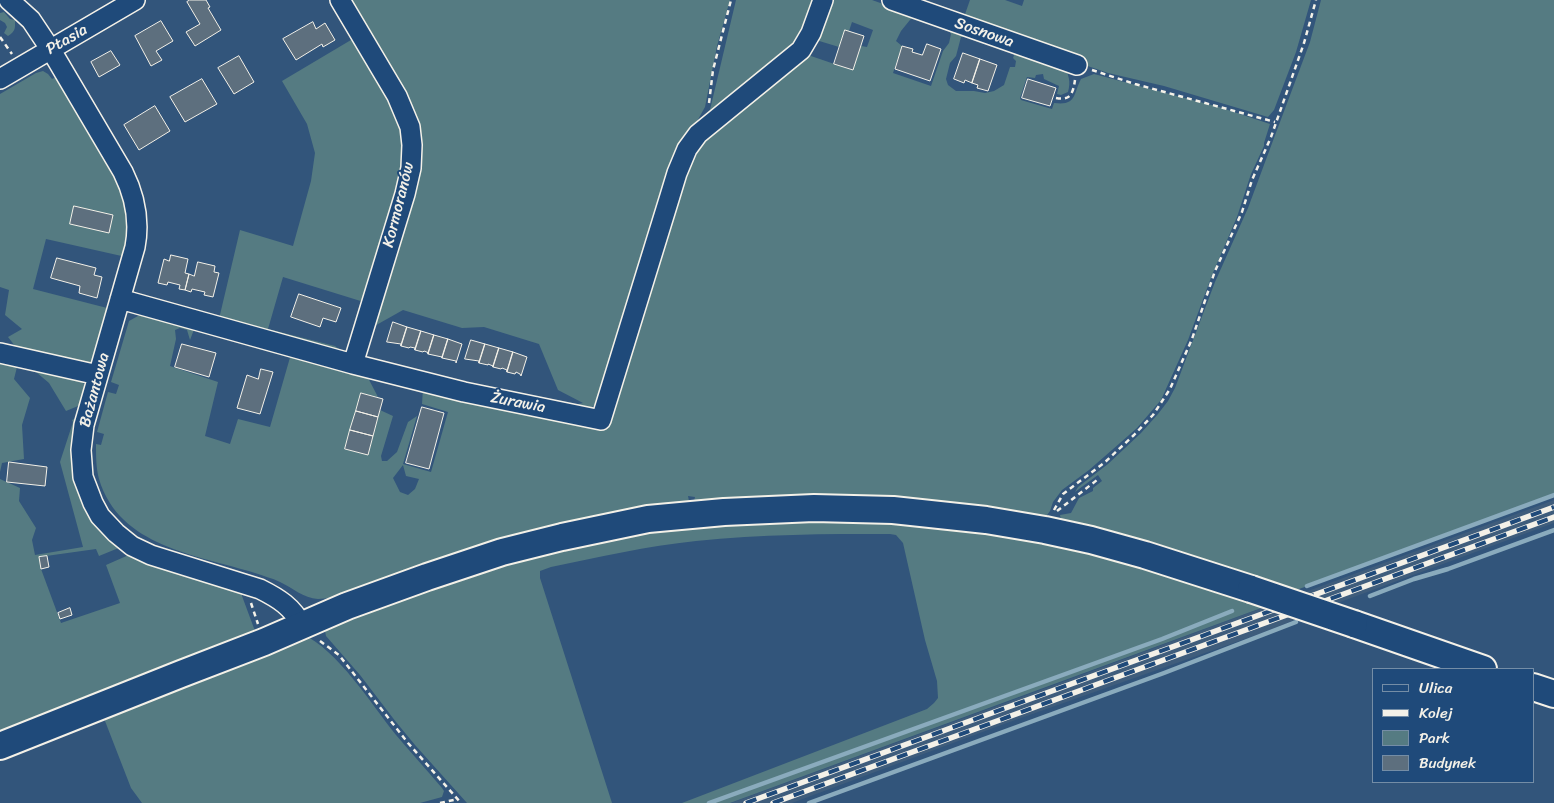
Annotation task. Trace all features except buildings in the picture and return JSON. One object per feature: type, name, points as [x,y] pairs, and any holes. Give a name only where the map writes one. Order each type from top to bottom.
[{"type":"main road","points":[[0,746],[264,642],[347,606],[502,552],[648,519],[724,512],[814,508],[893,510],[986,520],[1047,524],[1251,589],[1480,668]]},
{"type":"main road","points":[[1534,687],[1554,694]]},
{"type":"street","name":"Bażantowa","points":[[9,0],[31,20],[123,172],[132,193],[137,214],[137,237],[133,255],[84,425],[81,450],[83,477],[92,503],[100,516],[116,533],[138,550],[163,560],[260,589],[273,595],[292,610],[302,626]]},
{"type":"street","name":"Ptasia","points":[[0,79],[135,0]]},
{"type":"street","name":"Kormoranów","points":[[340,0],[398,96],[410,127],[412,145],[411,168],[405,194],[353,364]]},
{"type":"street","points":[[711,122],[800,50],[807,42],[823,0]]},
{"type":"street","name":"Sosnowa","points":[[892,0],[1077,65]]},
{"type":"street","name":"Żurawia","points":[[120,299],[353,364],[464,392],[601,420],[677,173],[687,150],[698,134],[711,122]]},
{"type":"street","points":[[0,353],[98,376]]},
{"type":"path","points":[[711,122],[713,70],[731,0]]},
{"type":"path","points":[[1047,524],[1063,494],[1104,463],[1134,435],[1153,415],[1170,389],[1192,339],[1215,271],[1242,212],[1252,180],[1266,149],[1304,43],[1316,0]]},
{"type":"path","points":[[0,37],[12,55]]},
{"type":"path","points":[[1056,98],[1064,99],[1069,96],[1073,88],[1077,65],[1136,84],[1275,122]]},
{"type":"path","points":[[1047,524],[1060,508],[1097,480]]},
{"type":"path","points":[[250,600],[264,642]]},
{"type":"path","points":[[302,626],[339,656],[408,743],[461,803]]},
{"type":"path","points":[[440,803],[458,799]]},
{"type":"shaded area","points":[[1554,500],[1554,523],[1259,634],[1004,724],[792,803],[731,803],[1043,689]]},
{"type":"green space","points":[[349,0],[730,0],[717,46],[705,107],[672,166],[602,401],[587,410],[569,406],[583,403],[558,390],[539,344],[484,327],[462,328],[403,310],[371,328],[419,169]]},
{"type":"green space","points":[[736,0],[816,0],[799,40],[756,80],[727,98],[709,114]]},
{"type":"green space","points":[[831,0],[872,0],[914,15],[901,31],[896,41],[902,46],[893,73],[931,86],[943,51],[949,43],[951,34],[948,29],[959,32],[963,37],[961,37],[956,56],[950,63],[946,79],[948,85],[956,91],[985,93],[994,91],[1004,85],[1010,67],[1015,67],[1016,61],[1013,58],[1016,50],[1063,66],[1069,81],[1068,92],[1061,95],[1057,94],[1059,86],[1044,79],[1043,74],[1036,75],[1035,78],[1027,77],[1021,100],[1052,109],[1054,103],[1067,103],[1071,101],[1081,79],[1094,74],[1219,107],[1270,124],[1264,146],[1251,174],[1237,217],[1212,275],[1188,340],[1161,400],[1137,428],[1089,470],[1062,490],[1045,518],[964,505],[881,497],[793,495],[694,501],[695,497],[688,496],[689,501],[629,510],[345,595],[318,599],[303,595],[271,578],[163,545],[142,534],[124,520],[109,502],[97,471],[96,444],[101,445],[104,434],[97,432],[108,392],[116,394],[119,385],[111,382],[129,321],[145,312],[195,327],[190,340],[187,330],[180,328],[175,330],[176,339],[170,366],[218,382],[205,436],[230,444],[238,419],[270,427],[291,354],[366,374],[378,397],[361,393],[345,449],[368,455],[380,410],[393,416],[381,456],[382,461],[387,461],[397,452],[408,422],[417,416],[403,464],[431,472],[448,412],[422,404],[423,388],[607,426],[682,177],[698,146],[808,55],[852,70],[861,46],[867,47],[873,30],[852,22],[849,31],[845,31],[839,47],[816,40]],"holes":[[[403,465],[406,476],[419,479],[415,489],[408,495],[400,492],[393,478]]]},
{"type":"green space","points":[[970,0],[1005,0],[1022,6],[1024,0],[1311,0],[1296,52],[1274,110],[1268,117],[1164,86],[1108,73],[1079,63],[964,17]]},
{"type":"green space","points":[[1321,0],[1554,0],[1554,495],[1291,592],[1165,546],[1061,520],[1060,515],[1071,513],[1079,498],[1093,491],[1093,488],[1102,481],[1098,475],[1075,492],[1078,487],[1108,464],[1141,433],[1168,401],[1175,388],[1215,282],[1248,208],[1310,42]]},
{"type":"green space","points":[[4,12],[10,19],[15,20],[15,29],[8,36],[4,33],[7,27],[5,23],[0,20],[0,13]]},
{"type":"green space","points":[[356,37],[391,95],[408,149],[367,303],[283,277],[268,329],[335,346],[343,352],[219,319],[240,230],[293,246],[311,181],[315,153],[307,124],[282,81]]},
{"type":"green space","points":[[43,71],[52,79],[58,76],[116,174],[127,202],[130,232],[126,257],[46,239],[33,289],[111,309],[93,361],[88,365],[23,351],[15,346],[8,337],[22,329],[5,315],[9,290],[0,287],[0,94],[36,73]]},
{"type":"green space","points":[[0,359],[76,377],[84,384],[83,404],[66,411],[49,383],[36,372],[17,367],[14,379],[30,398],[22,425],[24,459],[2,463],[0,472]]},
{"type":"green space","points":[[72,420],[78,420],[75,452],[121,547],[99,556],[96,549],[39,557],[41,569],[61,623],[120,603],[106,565],[131,554],[242,592],[255,631],[0,731],[0,479],[20,488],[19,501],[36,528],[32,540],[35,555],[83,547],[60,462],[73,422]]},
{"type":"green space","points":[[887,516],[1051,538],[1264,607],[730,803],[682,803],[927,709],[938,698],[937,681],[925,640],[903,543],[896,535],[793,535],[696,541],[623,552],[540,571],[540,578],[612,803],[467,803],[415,745],[360,675],[326,636],[326,626],[463,571],[631,530]]},
{"type":"green space","points":[[302,634],[315,641],[341,665],[396,735],[442,788],[444,791],[442,797],[420,803],[142,803],[131,788],[105,721],[106,714]]},
{"type":"waterway","points":[[1307,586],[1554,495]]},
{"type":"waterway","points":[[1370,596],[1554,530]]},
{"type":"waterway","points":[[709,803],[1162,639],[1232,611]]},
{"type":"waterway","points":[[809,803],[1164,673],[1296,622]]},
{"type":"railway","points":[[746,803],[1554,507]]},
{"type":"railway","points":[[773,803],[1554,517]]}]
